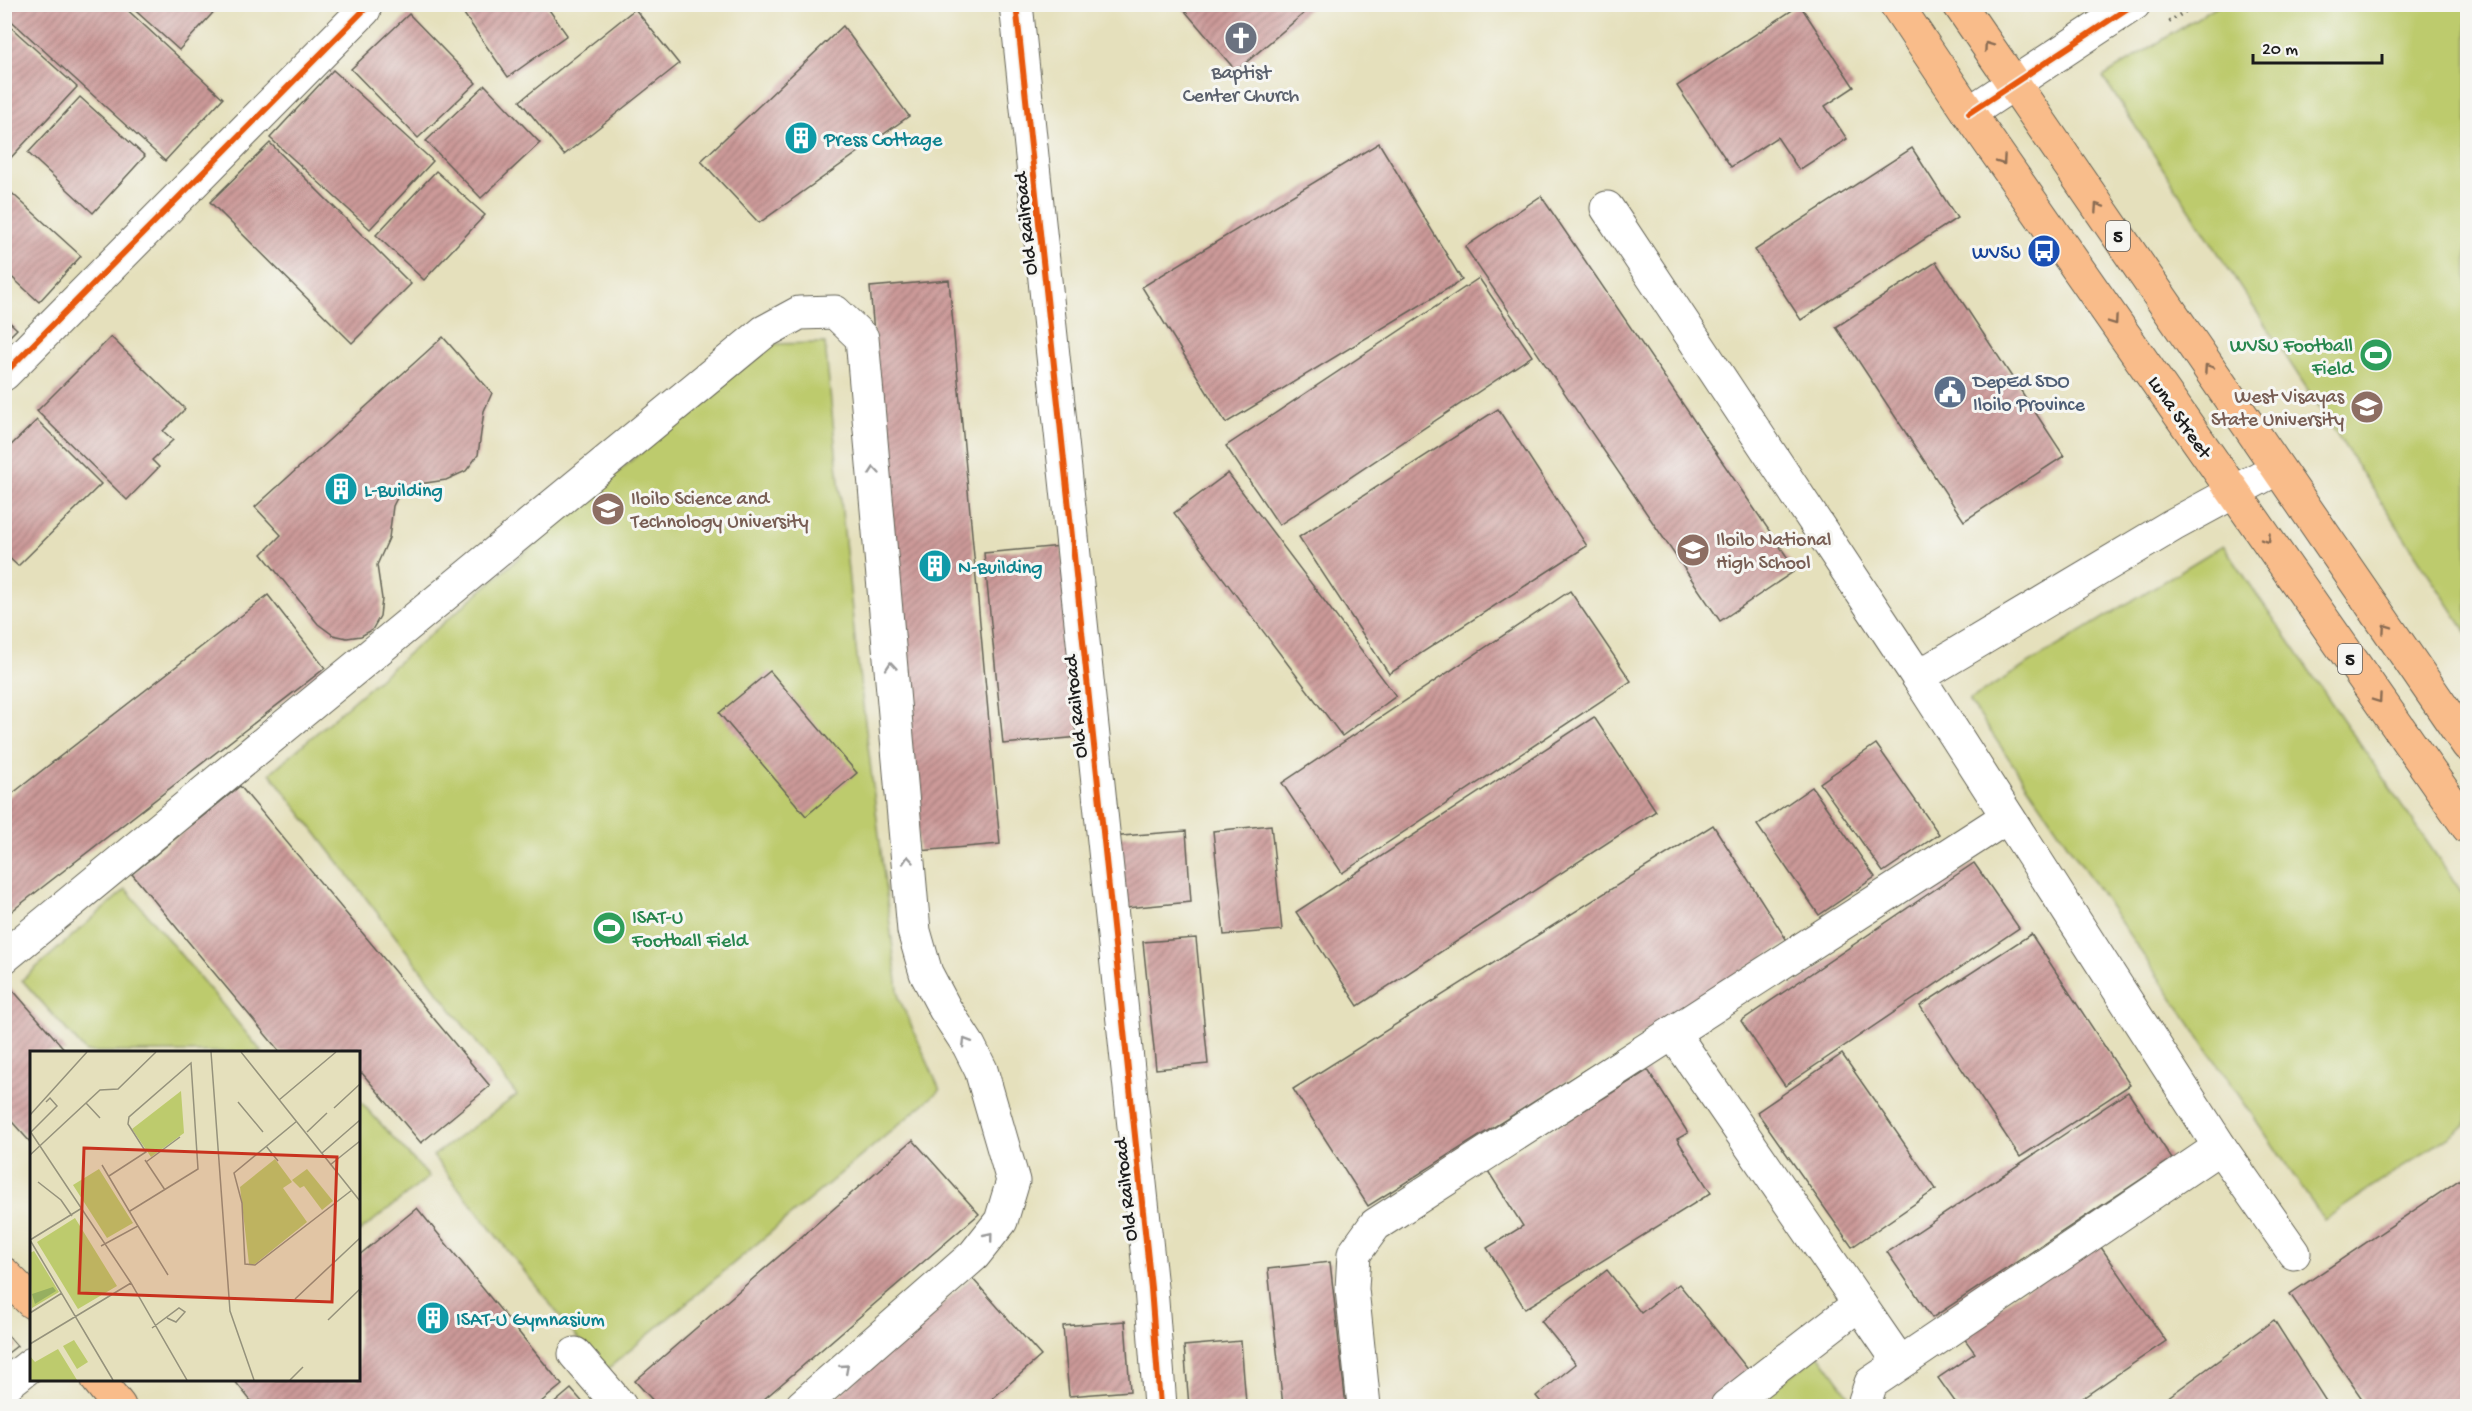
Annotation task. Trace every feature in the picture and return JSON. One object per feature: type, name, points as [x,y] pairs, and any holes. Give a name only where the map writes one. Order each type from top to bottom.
[{"type":"main road","name":"Luna Street","points":[[1896,4],[1969,113],[2468,827]]},
{"type":"main road","name":"5","points":[[1959,4],[2276,469],[2468,745]]},
{"type":"main road","points":[[4,1274],[30,1300]]},
{"type":"main road","points":[[99,1381],[119,1407]]},
{"type":"street","name":"Old Railroad","points":[[1016,4],[1151,1288],[1160,1407]]},
{"type":"street","points":[[1969,113],[2134,4]]},
{"type":"street","points":[[4,374],[364,10]]},
{"type":"street","points":[[1607,208],[1918,677],[2220,1147],[2294,1253]]},
{"type":"street","points":[[4,957],[764,332],[799,313],[835,312],[862,338],[914,931],[926,973],[981,1070],[1013,1181],[1001,1221],[974,1255],[801,1407]]},
{"type":"street","points":[[1918,677],[2233,491],[2276,469]]},
{"type":"street","points":[[1364,1407],[1352,1289],[1354,1254],[1375,1225],[2007,817]]},
{"type":"street","points":[[1672,1032],[1900,1363]]},
{"type":"street","points":[[1867,1407],[1865,1401],[1871,1383],[2220,1147]]},
{"type":"street","points":[[1727,1407],[1859,1304]]},
{"type":"street","points":[[575,1354],[620,1407]]},
{"type":"street","points":[[4,1386],[30,1366]]},
{"type":"green space","name":"WVSU Football Field","points":[[2218,5],[2467,5],[2467,633],[2103,77]]},
{"type":"green space","points":[[825,343],[855,640],[899,998],[940,1090],[604,1372],[433,1156],[517,1095],[270,773],[766,344]]},
{"type":"green space","points":[[2223,545],[2467,900],[2467,1124],[2324,1220],[1969,700]]},
{"type":"green space","points":[[126,889],[261,1051],[85,1051],[22,980]]},
{"type":"green space","points":[[360,1101],[429,1177],[360,1231]]},
{"type":"green space","points":[[1819,1354],[1857,1406],[1750,1406]]},
{"type":"building","points":[[5,4],[121,4],[223,98],[165,161],[5,15]]},
{"type":"building","points":[[128,4],[221,4],[179,50]]},
{"type":"building","points":[[457,4],[545,4],[567,35],[508,77]]},
{"type":"building","name":"Baptist Center Church","points":[[1179,4],[1315,4],[1236,71]]},
{"type":"building","points":[[1800,5],[1854,87],[1825,106],[1847,139],[1799,170],[1777,137],[1731,167],[1677,86]]},
{"type":"building","points":[[635,9],[679,64],[564,155],[520,101]]},
{"type":"building","points":[[409,14],[476,83],[418,138],[351,69]]},
{"type":"building","points":[[4,21],[77,87],[4,165]]},
{"type":"building","name":"Press Cottage","points":[[843,26],[909,116],[759,223],[701,161]]},
{"type":"building","points":[[333,70],[433,161],[370,229],[270,138]]},
{"type":"building","points":[[485,85],[540,143],[481,198],[426,141]]},
{"type":"building","points":[[80,97],[145,156],[93,213],[28,153]]},
{"type":"building","points":[[270,143],[411,284],[352,343],[210,202]]},
{"type":"building","points":[[1379,143],[1462,280],[1226,423],[1142,287]]},
{"type":"building","points":[[1912,148],[1957,218],[1801,320],[1755,250]]},
{"type":"building","points":[[436,171],[485,215],[424,280],[376,235]]},
{"type":"building","points":[[4,186],[81,256],[39,302],[4,270]]},
{"type":"building","points":[[1541,196],[1796,570],[1720,621],[1465,247]]},
{"type":"building","name":"DepEd SDO Iloilo Province","points":[[1936,262],[2064,456],[1964,521],[1836,327]]},
{"type":"building","points":[[1479,278],[1532,356],[1279,525],[1226,446]]},
{"type":"building","name":"N-Building","points":[[949,280],[1000,844],[919,851],[870,287]]},
{"type":"building","points":[[4,317],[17,329],[4,342]]},
{"type":"building","points":[[111,337],[185,409],[163,431],[173,440],[152,460],[159,467],[127,500],[37,411]]},
{"type":"building","name":"L-Building","points":[[443,337],[492,393],[484,411],[478,455],[466,471],[446,480],[412,485],[400,492],[393,506],[389,538],[377,565],[382,599],[380,616],[372,630],[361,636],[347,638],[333,635],[318,624],[262,554],[281,535],[255,507]]},
{"type":"building","points":[[1498,409],[1587,546],[1389,674],[1299,537]]},
{"type":"building","points":[[37,420],[101,484],[18,566],[4,553],[4,452]]},
{"type":"building","points":[[1228,473],[1396,696],[1342,736],[1174,513]]},
{"type":"building","points":[[1062,546],[1080,737],[1003,744],[984,553]]},
{"type":"building","points":[[1570,591],[1631,681],[1342,873],[1282,783]]},
{"type":"building","points":[[268,595],[325,668],[4,917],[4,800]]},
{"type":"building","points":[[770,671],[857,773],[806,816],[719,713]]},
{"type":"building","points":[[1594,717],[1656,811],[1358,1006],[1296,912]]},
{"type":"building","points":[[1876,744],[1939,834],[1883,872],[1820,783]]},
{"type":"building","points":[[240,786],[490,1086],[421,1143],[362,1073],[360,1074],[360,1051],[279,1051],[132,874]]},
{"type":"building","points":[[1812,787],[1875,877],[1819,915],[1757,825]]},
{"type":"building","points":[[1271,825],[1282,930],[1224,935],[1213,831]]},
{"type":"building","points":[[1713,825],[1788,942],[1368,1206],[1293,1089]]},
{"type":"building","points":[[1186,831],[1191,902],[1115,909],[1109,837]]},
{"type":"building","points":[[1974,863],[2019,928],[1785,1086],[1741,1021]]},
{"type":"building","points":[[2031,934],[2130,1085],[2020,1157],[1920,1006]]},
{"type":"building","points":[[1196,938],[1208,1064],[1156,1069],[1143,942]]},
{"type":"building","points":[[11,988],[66,1051],[30,1051],[30,1142],[4,1113],[4,994]]},
{"type":"building","points":[[1842,1054],[1936,1189],[1852,1247],[1757,1112]]},
{"type":"building","points":[[1648,1070],[1688,1133],[1677,1139],[1711,1193],[1525,1309],[1487,1248],[1523,1226],[1488,1171]]},
{"type":"building","points":[[2128,1092],[2172,1159],[1932,1318],[1887,1252]]},
{"type":"building","points":[[913,1140],[979,1214],[756,1406],[658,1406],[635,1381]]},
{"type":"building","points":[[2468,1174],[2468,1406],[2367,1406],[2290,1294]]},
{"type":"building","name":"ISAT-U Gymnasium","points":[[417,1208],[562,1385],[536,1406],[255,1406],[235,1381],[360,1381],[360,1254]]},
{"type":"building","points":[[2096,1240],[2166,1341],[2071,1406],[1958,1406],[1938,1378],[1975,1353],[1961,1334]]},
{"type":"building","points":[[1330,1262],[1346,1406],[1283,1406],[1268,1269]]},
{"type":"building","points":[[1607,1270],[1641,1313],[1679,1284],[1750,1372],[1707,1406],[1544,1406],[1536,1396],[1576,1364],[1541,1321]]},
{"type":"building","points":[[972,1278],[1041,1356],[984,1406],[826,1406]]},
{"type":"building","points":[[2274,1320],[2329,1406],[2156,1406]]},
{"type":"building","points":[[1125,1321],[1130,1391],[1069,1396],[1063,1326]]},
{"type":"building","points":[[4,1331],[17,1346],[4,1356]]},
{"type":"building","points":[[1241,1341],[1246,1403],[1189,1406],[1184,1346]]},
{"type":"building","points":[[571,1389],[586,1406],[551,1406]]},
{"type":"cycle path","points":[[1016,4],[1151,1288],[1160,1406]]},
{"type":"cycle path","points":[[1969,113],[2134,4]]},
{"type":"cycle path","points":[[4,374],[364,10]]},
{"type":"place","name":"Baptist Center Church","points":[[1241,38]]},
{"type":"place","name":"Press Cottage","points":[[801,138]]},
{"type":"place","name":"WVSU","points":[[2044,251]]},
{"type":"place","name":"WVSU Football Field","points":[[2376,355]]},
{"type":"place","name":"DepEd SDO Iloilo Province","points":[[1950,392]]},
{"type":"place","name":"West Visayas State University","points":[[2367,407]]},
{"type":"place","name":"L-Building","points":[[341,489]]},
{"type":"place","name":"Iloilo Science and Technology University","points":[[608,509]]},
{"type":"place","name":"Iloilo National High School","points":[[1693,550]]},
{"type":"place","name":"N-Building","points":[[935,566]]},
{"type":"place","name":"ISAT-U Football Field","points":[[609,928]]},
{"type":"place","name":"ISAT-U Gymnasium","points":[[433,1318]]}]
